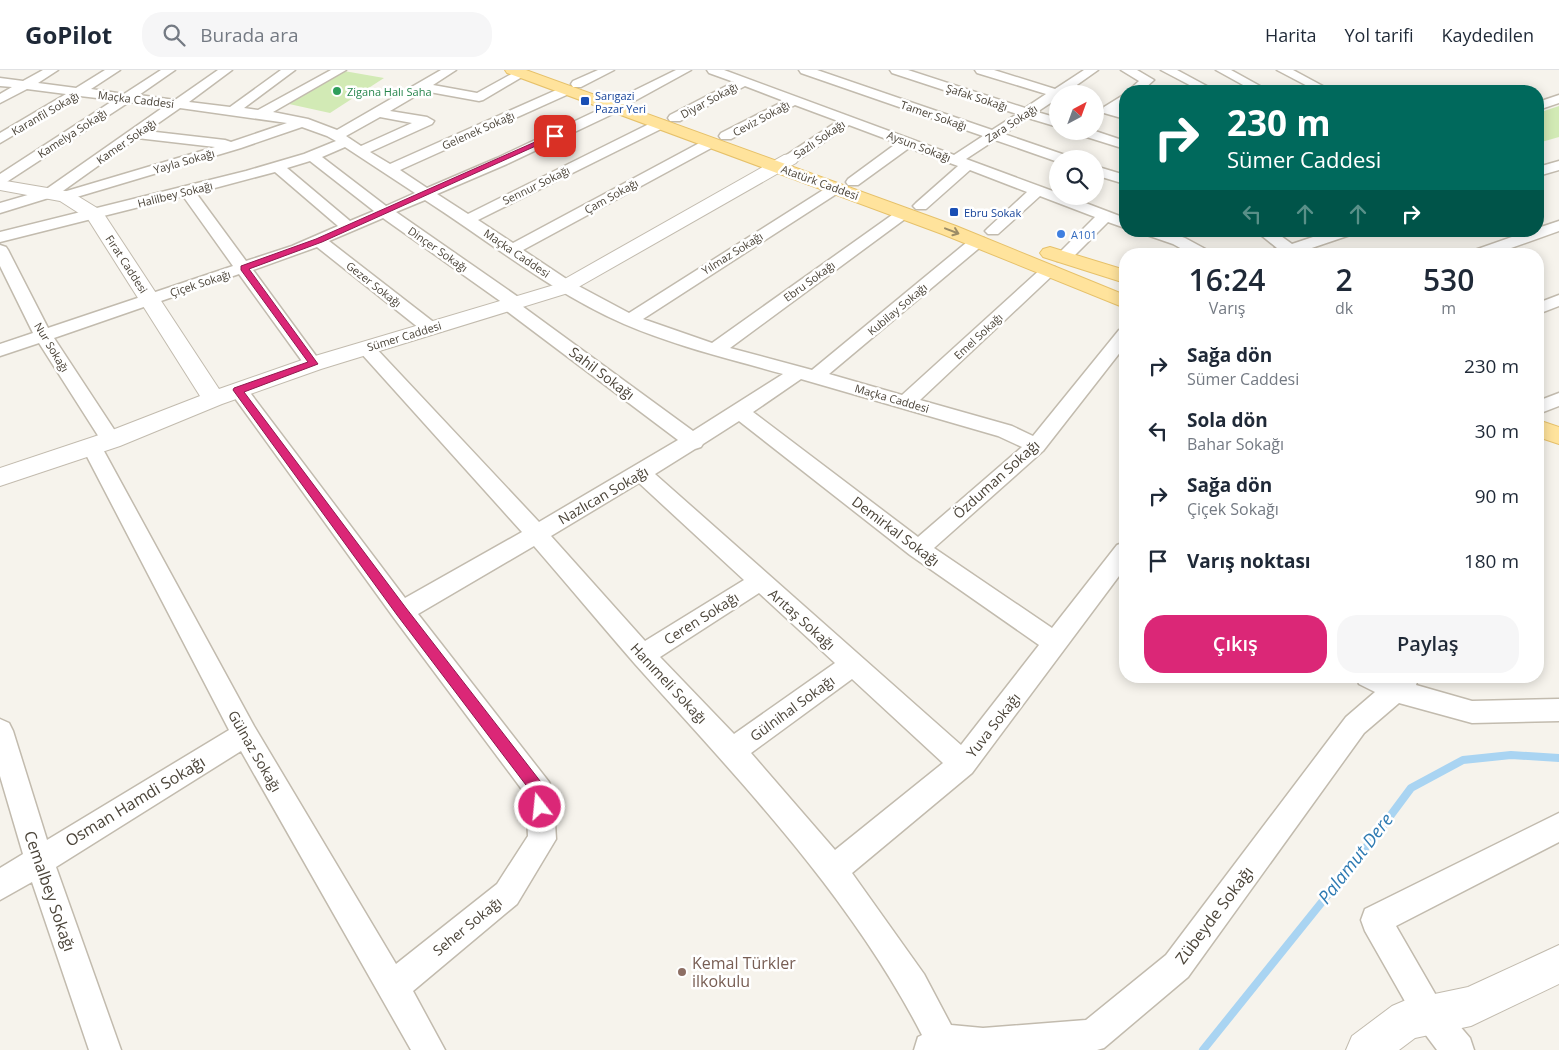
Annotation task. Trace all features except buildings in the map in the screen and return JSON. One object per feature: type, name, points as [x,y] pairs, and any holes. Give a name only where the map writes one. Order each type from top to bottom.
[{"type":"main road","name":"Atatürk Caddesi","points":[[523,71],[783,163],[836,188],[904,213],[1119,275]]},
{"type":"main road","name":"Atatürk Caddesi","points":[[783,163],[854,182],[921,206],[986,236],[1049,270],[1119,299]]},
{"type":"main road","points":[[1544,430],[1559,436]]},
{"type":"main road","points":[[1544,446],[1559,452]]},
{"type":"street","points":[[0,99],[52,70]]},
{"type":"street","name":"Karanfil Sokağı","points":[[0,139],[114,70]]},
{"type":"street","name":"Kamelya Sokağı","points":[[0,180],[169,70]]},
{"type":"street","name":"Kamer Sokağı","points":[[58,194],[136,134],[226,70]]},
{"type":"street","points":[[232,111],[289,70]]},
{"type":"street","points":[[259,114],[340,70]]},
{"type":"street","name":"Halilbey Sokağı","points":[[0,237],[95,215],[314,156],[378,113],[450,70]]},
{"type":"street","name":"Gelenek Sokağı","points":[[389,170],[608,70]]},
{"type":"street","name":"Çiçek Sokağı","points":[[0,350],[319,241],[426,194],[619,104],[685,70]]},
{"type":"street","name":"Aysun Sokağı","points":[[713,70],[1119,221]]},
{"type":"street","name":"Tamer Sokağı","points":[[805,70],[1049,154]]},
{"type":"street","name":"Şafak Sokağı","points":[[896,70],[1049,120]]},
{"type":"street","points":[[981,70],[1049,92]]},
{"type":"street","points":[[1005,78],[1017,70]]},
{"type":"street","name":"Zara Sokağı","points":[[1070,85],[1092,70]]},
{"type":"street","points":[[1127,70],[1148,80],[1142,85]]},
{"type":"street","points":[[1167,70],[1198,85]]},
{"type":"street","points":[[1222,70],[1251,85]]},
{"type":"street","points":[[1282,70],[1313,85]]},
{"type":"street","points":[[423,87],[479,97],[523,71]]},
{"type":"street","name":"Maçka Caddesi","points":[[0,82],[259,114],[302,122],[341,139],[565,286],[630,320],[715,350],[808,374],[1005,431],[1036,446]]},
{"type":"street","name":"Diyar Sokağı","points":[[667,121],[744,82]]},
{"type":"street","name":"Zara Sokağı","points":[[921,206],[962,162],[993,135],[1049,98]]},
{"type":"street","name":"Ceviz Sokağı","points":[[718,139],[796,100]]},
{"type":"street","points":[[1544,104],[1559,100]]},
{"type":"street","points":[[1109,110],[1119,102]]},
{"type":"street","points":[[1104,109],[1119,113]]},
{"type":"street","points":[[360,151],[427,121],[378,113]]},
{"type":"street","name":"Sazlı Sokağı","points":[[783,163],[849,119]]},
{"type":"street","name":"Sennur Sokağı","points":[[467,220],[667,121]]},
{"type":"street","name":"Yayla Sokağı","points":[[0,208],[236,145],[302,122]]},
{"type":"street","points":[[136,134],[236,145]]},
{"type":"street","points":[[1104,138],[1119,143]]},
{"type":"street","name":"Çam Sokağı","points":[[512,250],[718,139]]},
{"type":"street","points":[[854,182],[908,142]]},
{"type":"street","name":"Dinçer Sokağı","points":[[314,156],[386,212],[513,304]]},
{"type":"street","name":"Sümer Caddesi","points":[[0,477],[102,443],[238,390],[313,364],[513,304],[565,286],[783,163]]},
{"type":"street","points":[[277,167],[349,228]]},
{"type":"street","points":[[1544,171],[1557,168]]},
{"type":"street","points":[[1104,173],[1119,178]]},
{"type":"street","name":"Fırat Caddesi","points":[[0,185],[58,194],[95,215],[214,399]]},
{"type":"street","name":"Yılmaz Sokağı","points":[[630,320],[836,188]]},
{"type":"street","points":[[187,191],[313,364]]},
{"type":"street","name":"Kubilay Sokağı","points":[[808,374],[986,236],[1037,191]]},
{"type":"street","name":"Ebru Sokağı","points":[[715,350],[904,213]]},
{"type":"street","points":[[1063,258],[1104,216]]},
{"type":"street","points":[[1544,231],[1559,226]]},
{"type":"street","points":[[1165,237],[1190,248]]},
{"type":"street","points":[[1269,237],[1279,248]]},
{"type":"street","points":[[1295,248],[1329,237]]},
{"type":"street","points":[[1495,248],[1527,237]]},
{"type":"street","name":"Gezer Sokağı","points":[[319,241],[430,328]]},
{"type":"street","name":"Nur Sokağı","points":[[0,250],[43,335],[102,443]]},
{"type":"street","name":"Emel Sokağı","points":[[906,402],[1049,270]]},
{"type":"street","points":[[1544,306],[1559,300]]},
{"type":"street","name":"Sahil Sokağı","points":[[513,304],[694,442]]},
{"type":"street","name":"Özduman Sokağı","points":[[918,549],[1036,446],[1119,342]]},
{"type":"street","name":"Hanımeli Sokağı","points":[[366,348],[732,751],[833,870],[912,984],[936,1045]]},
{"type":"street","name":"Nazlıcan Sokağı","points":[[402,612],[642,474],[740,412],[808,374]]},
{"type":"street","name":"Seher Sokağı","points":[[238,390],[402,612],[539,791],[542,839],[507,894],[393,987]]},
{"type":"street","points":[[1544,405],[1559,398]]},
{"type":"street","name":"Demirkal Sokağı","points":[[740,412],[918,549],[1056,644]]},
{"type":"street","name":"Gülnaz Sokağı","points":[[102,443],[173,602],[245,734],[429,1050]]},
{"type":"street","name":"Arıtaş Sokağı","points":[[642,474],[963,764]]},
{"type":"street","name":"Yuva Sokağı","points":[[833,870],[963,764],[1119,559]]},
{"type":"street","name":"Ceren Sokağı","points":[[643,655],[760,581]]},
{"type":"street","name":"Gülnihal Sokağı","points":[[732,751],[852,664]]},
{"type":"street","points":[[1402,683],[1472,712],[1559,710]]},
{"type":"street","name":"Zübeyde Sokağı","points":[[936,1045],[983,1044],[1092,1036],[1178,966],[1355,725],[1402,683]]},
{"type":"street","name":"Cemalbey Sokağı","points":[[0,731],[39,860],[105,1050]]},
{"type":"street","name":"Osman Hamdi Sokağı","points":[[0,885],[245,734]]},
{"type":"street","points":[[1458,1050],[1430,1015],[1376,920],[1559,827]]},
{"type":"street","points":[[1366,1050],[1406,1020],[1471,1006],[1559,964]]},
{"type":"green space","name":"Zigana Halı Saha","points":[[344,71],[384,78],[330,113],[289,104]]},
{"type":"green space","points":[[1559,106],[1559,137],[1544,141],[1544,111]]},
{"type":"waterway","name":"Palamut Dere","points":[[1203,1050],[1379,831],[1411,788],[1463,760],[1511,755],[1559,758]]},
{"type":"place","name":"Zigana Halı Saha","points":[[337,91]]},
{"type":"place","name":"Sarıgazi Pazar Yeri","points":[[585,101]]},
{"type":"place","name":"Ebru Sokak","points":[[954,212]]},
{"type":"place","name":"A101","points":[[1061,234]]},
{"type":"place","name":"Kemal Türkler ilkokulu","points":[[682,972]]},
{"type":"route","points":[[540,807],[539,791],[402,612],[238,390],[313,364],[244,268],[319,241],[555,136]]}]
